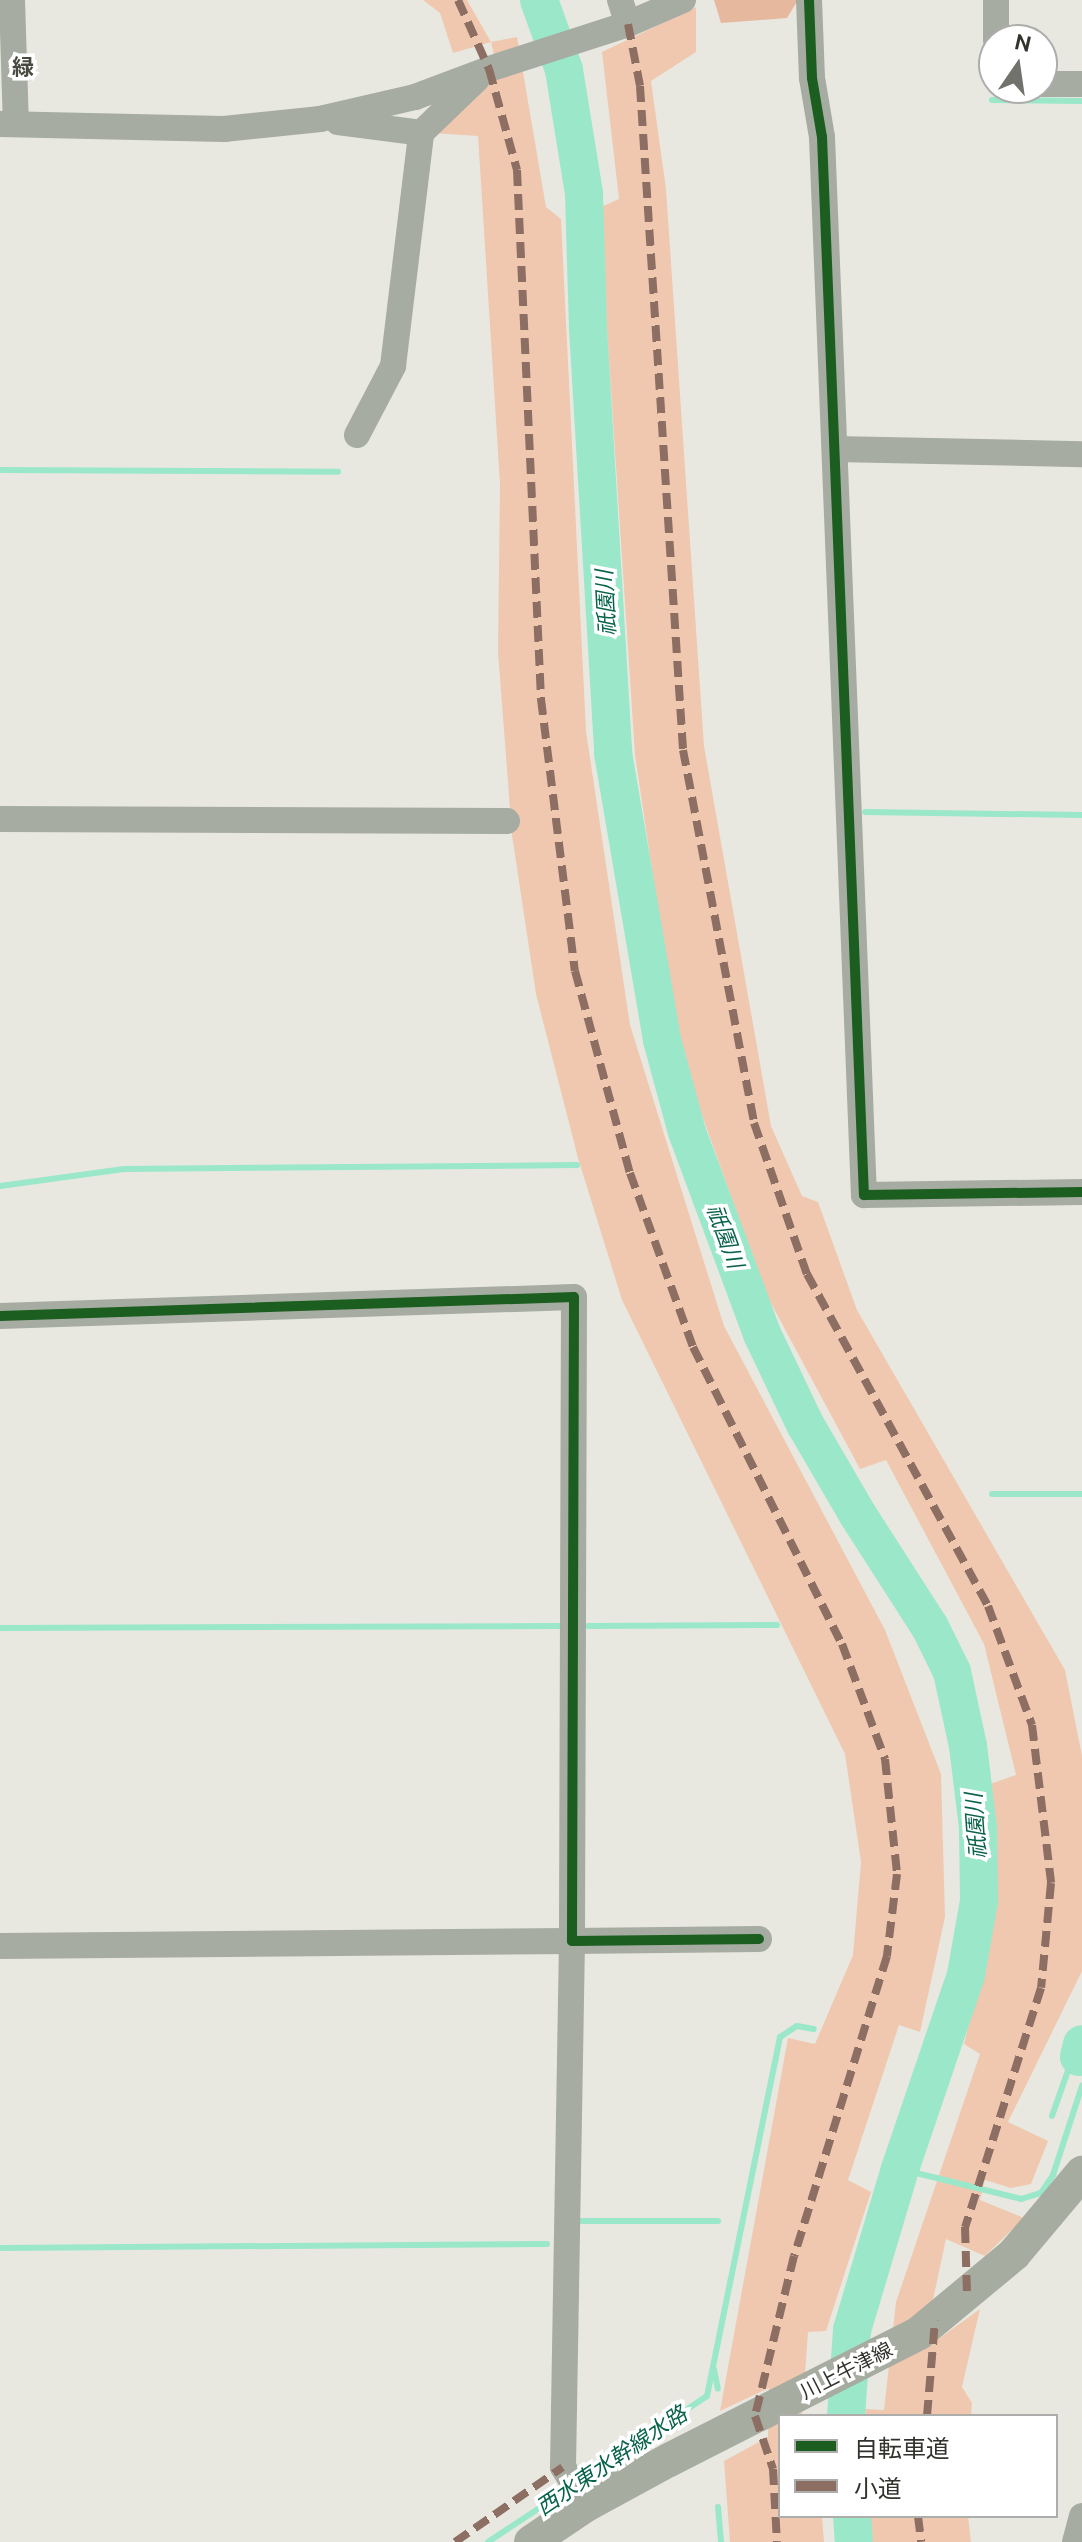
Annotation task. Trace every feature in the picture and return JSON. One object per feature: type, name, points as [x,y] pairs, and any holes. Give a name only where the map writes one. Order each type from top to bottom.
[{"type":"main road","name":"川上牛津線","points":[[531,2542],[586,2505],[919,2333],[1014,2254],[1080,2181]]},
{"type":"street","points":[[12,0],[8,124],[224,129],[320,119],[415,97],[624,12],[683,0]]},
{"type":"street","points":[[809,0],[812,78],[822,137],[864,1195],[1082,1192]]},
{"type":"street","points":[[996,0],[996,24]]},
{"type":"street","points":[[357,435],[393,366],[421,133],[489,69]]},
{"type":"street","points":[[1058,84],[1082,84]]},
{"type":"street","points":[[320,119],[421,133]]},
{"type":"street","points":[[835,449],[1082,454]]},
{"type":"street","points":[[0,819],[507,821]]},
{"type":"street","points":[[0,1316],[574,1297],[572,1941],[563,2467],[586,2505]]},
{"type":"street","points":[[0,1946],[759,1939]]},
{"type":"street","points":[[1075,2542],[1082,2516]]},
{"type":"shaded area","points":[[423,0],[467,0],[491,42],[453,53],[440,13]]},
{"type":"shaded area","points":[[714,0],[798,0],[787,18],[721,23]]},
{"type":"shaded area","points":[[696,7],[696,52],[651,81],[666,189],[704,746],[771,1126],[802,1196],[818,1202],[857,1310],[1065,1670],[1082,1756],[1082,1971],[1008,2122],[1048,2141],[1031,2184],[1011,2188],[985,2180],[980,2200],[1024,2218],[985,2256],[946,2239],[922,2351],[980,2309],[962,2387],[972,2403],[971,2414],[866,2414],[865,2409],[884,2410],[896,2302],[980,2054],[964,2044],[991,1932],[990,1784],[1016,1775],[984,1644],[886,1460],[860,1469],[766,1294],[679,1051],[635,755],[599,208],[619,199],[602,52]]},
{"type":"shaded area","points":[[517,37],[546,207],[561,219],[586,731],[630,1025],[724,1326],[885,1630],[941,1774],[945,1917],[920,2032],[899,2025],[848,2180],[871,2192],[826,2331],[808,2332],[802,2414],[778,2414],[778,2518],[822,2518],[824,2542],[730,2542],[724,2461],[768,2437],[769,2388],[720,2411],[788,2038],[815,2044],[853,1955],[861,1862],[845,1754],[622,1300],[578,1158],[536,994],[512,835],[498,652],[500,484],[478,136],[432,133],[499,76],[491,42]]},
{"type":"shaded area","points":[[869,2518],[968,2518],[971,2542],[870,2542]]},
{"type":"waterway","name":"祇園川","points":[[539,0],[564,70],[584,194],[588,328],[613,753],[662,1040],[687,1132],[762,1334],[805,1424],[858,1515],[930,1627],[952,1672],[968,1746],[978,1828],[979,1901],[966,1975],[900,2169],[852,2330],[846,2414]]},
{"type":"waterway","points":[[1058,101],[1082,101]]},
{"type":"waterway","points":[[0,470],[338,472]]},
{"type":"waterway","points":[[865,812],[1082,815]]},
{"type":"waterway","points":[[0,1186],[124,1169],[577,1165]]},
{"type":"waterway","points":[[992,1494],[1082,1494]]},
{"type":"waterway","points":[[588,1626],[777,1625]]},
{"type":"waterway","points":[[0,1628],[560,1626]]},
{"type":"waterway","points":[[581,2480],[707,2396],[780,2037],[797,2026],[814,2029]]},
{"type":"waterway","points":[[1079,2057],[1082,2044]]},
{"type":"waterway","points":[[1052,2116],[1070,2065],[1079,2057],[1082,2064]]},
{"type":"waterway","points":[[900,2169],[1021,2199],[1041,2193],[1053,2175],[1082,2086]]},
{"type":"waterway","points":[[580,2221],[718,2221]]},
{"type":"waterway","points":[[0,2248],[547,2244]]},
{"type":"waterway","points":[[714,2369],[718,2389]]},
{"type":"waterway","name":"西水東水幹線水路","points":[[488,2542],[568,2489]]},
{"type":"waterway","points":[[718,2507],[721,2542]]},
{"type":"waterway","name":"祇園川","points":[[852,2518],[854,2542]]},
{"type":"marked path","points":[[458,0],[489,69],[517,170],[541,699],[575,971],[630,1173],[693,1347],[842,1644],[885,1759],[897,1874],[887,1956],[794,2256],[755,2416],[773,2469],[777,2542]]},
{"type":"marked path","points":[[628,24],[640,86],[683,750],[754,1123],[807,1274],[988,1606],[1032,1725],[1051,1883],[1041,1988],[965,2227],[967,2296]]},
{"type":"marked path","points":[[927,2414],[935,2320]]},
{"type":"marked path","points":[[455,2542],[563,2467]]},
{"type":"marked path","points":[[918,2518],[921,2542]]},
{"type":"cycle path","points":[[809,0],[812,78],[822,137],[864,1195],[1082,1192]]},
{"type":"cycle path","points":[[0,1316],[574,1297],[572,1941],[759,1939]]},
{"type":"district","name":"緑","points":[[23,67]]}]
